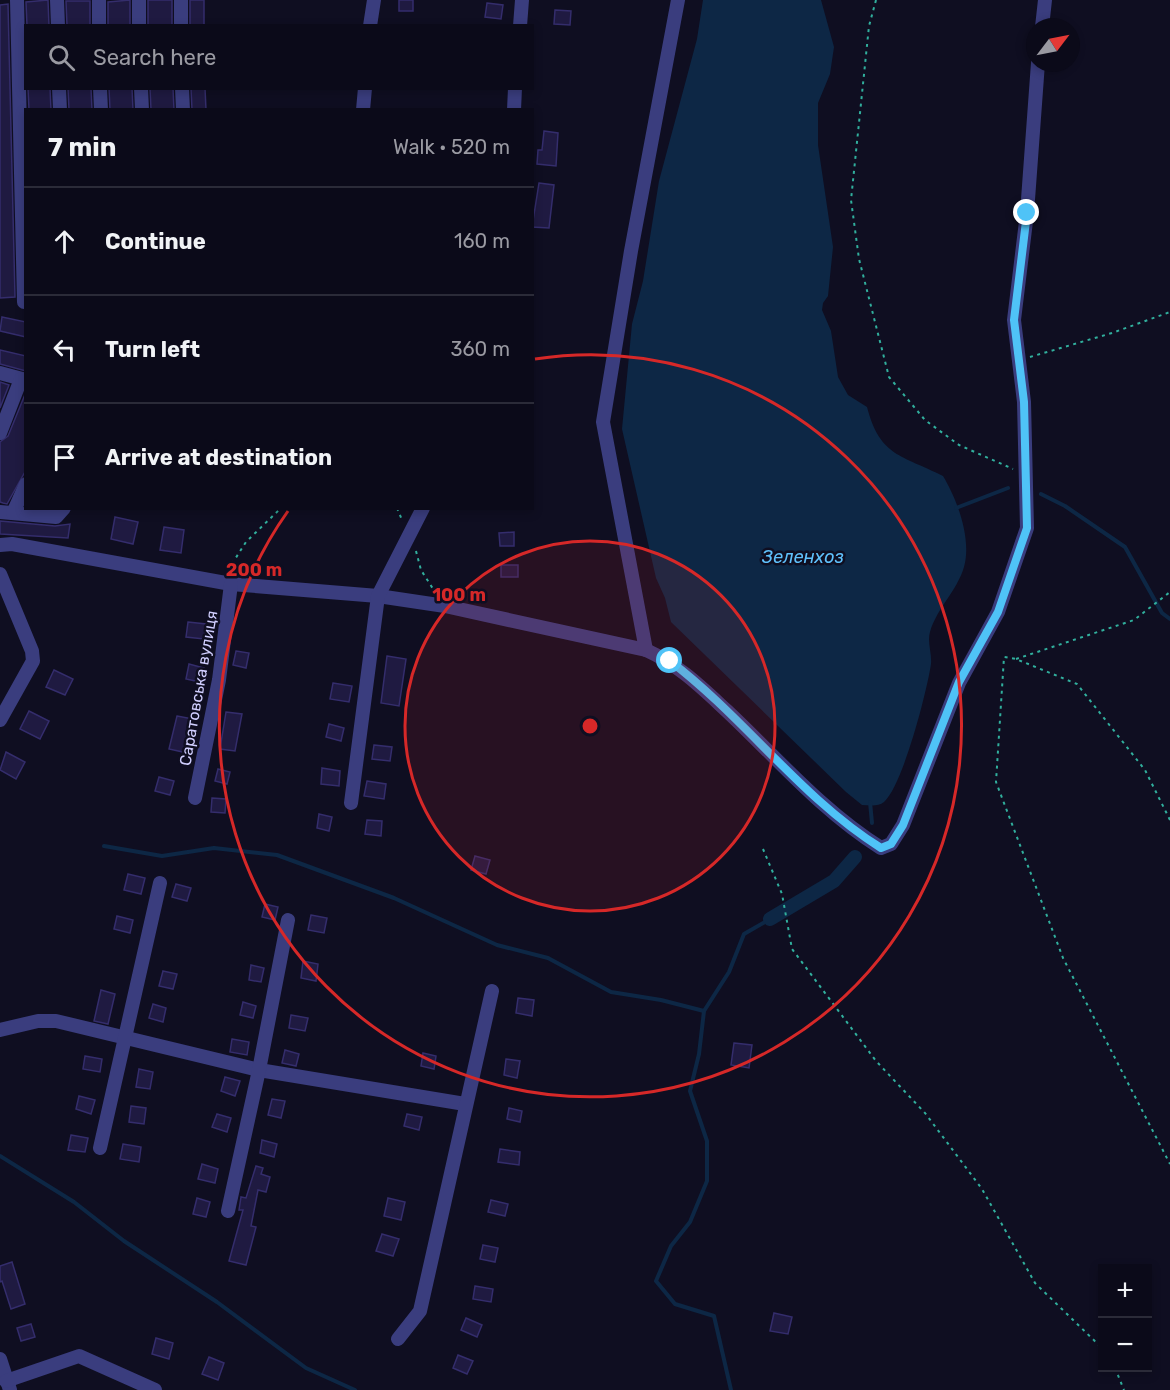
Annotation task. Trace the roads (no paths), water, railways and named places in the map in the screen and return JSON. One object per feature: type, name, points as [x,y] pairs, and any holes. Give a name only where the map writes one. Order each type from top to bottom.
[{"type":"street","points":[[16,0],[24,302]]},
{"type":"street","points":[[57,0],[58,24]]},
{"type":"street","points":[[99,0],[99,24]]},
{"type":"street","points":[[139,0],[139,24]]},
{"type":"street","points":[[181,0],[181,24]]},
{"type":"street","points":[[370,24],[374,0]]},
{"type":"street","points":[[520,24],[522,0]]},
{"type":"street","points":[[646,650],[603,422],[631,251],[678,0]]},
{"type":"street","points":[[1043,18],[1045,0]]},
{"type":"street","points":[[0,545],[12,544],[226,583],[309,592],[378,596],[445,606],[646,650],[670,661],[690,676],[779,759],[824,807],[853,830],[881,848],[891,844],[903,825],[959,682],[998,612],[1027,528],[1024,402],[1014,320],[1027,213],[1037,72]]},
{"type":"street","points":[[59,90],[60,108]]},
{"type":"street","points":[[100,90],[101,108]]},
{"type":"street","points":[[141,90],[142,108]]},
{"type":"street","points":[[182,90],[183,108]]},
{"type":"street","points":[[363,108],[364,90]]},
{"type":"street","points":[[514,108],[515,90]]},
{"type":"street","points":[[0,373],[23,379],[0,433]]},
{"type":"street","points":[[24,487],[7,513],[56,517],[62,510]]},
{"type":"street","points":[[351,803],[378,596],[422,510]]},
{"type":"street","points":[[0,574],[32,651],[33,661],[0,720]]},
{"type":"street","name":"Саратовська вулиця","points":[[195,798],[219,681],[226,583]]},
{"type":"street","points":[[100,1148],[123,1036],[160,883]]},
{"type":"street","points":[[228,1211],[259,1070],[288,920]]},
{"type":"street","points":[[398,1339],[420,1311],[492,991]]},
{"type":"street","points":[[0,1030],[38,1021],[56,1022],[259,1070],[465,1104]]},
{"type":"street","points":[[0,1359],[8,1385],[80,1356],[156,1390]]},
{"type":"water","name":"Зеленхоз","points":[[703,0],[821,0],[834,47],[830,74],[818,103],[818,145],[833,247],[828,296],[823,303],[822,310],[831,331],[838,377],[848,395],[867,407],[872,423],[886,445],[904,458],[943,476],[958,508],[965,532],[966,556],[961,576],[937,615],[930,632],[931,664],[913,737],[899,777],[884,802],[879,805],[862,805],[846,792],[671,622],[665,598],[656,578],[622,429],[632,324],[643,281],[659,181],[697,39]]},
{"type":"waterway","points":[[956,508],[1008,488]]},
{"type":"waterway","points":[[1041,494],[1065,506],[1125,547],[1162,613],[1170,619]]},
{"type":"waterway","points":[[870,802],[872,823]]},
{"type":"waterway","points":[[104,846],[162,856],[214,848],[277,855],[394,898],[497,945],[548,958],[611,992],[661,1000],[704,1011]]},
{"type":"waterway","points":[[770,919],[834,881],[855,857]]},
{"type":"waterway","points":[[731,1390],[714,1316],[675,1304],[656,1281],[671,1246],[690,1222],[707,1181],[707,1141],[690,1091],[699,1054],[704,1011],[729,972],[744,934],[770,919]]},
{"type":"waterway","points":[[0,1156],[74,1202],[124,1241],[217,1302],[306,1368],[355,1390]]}]
